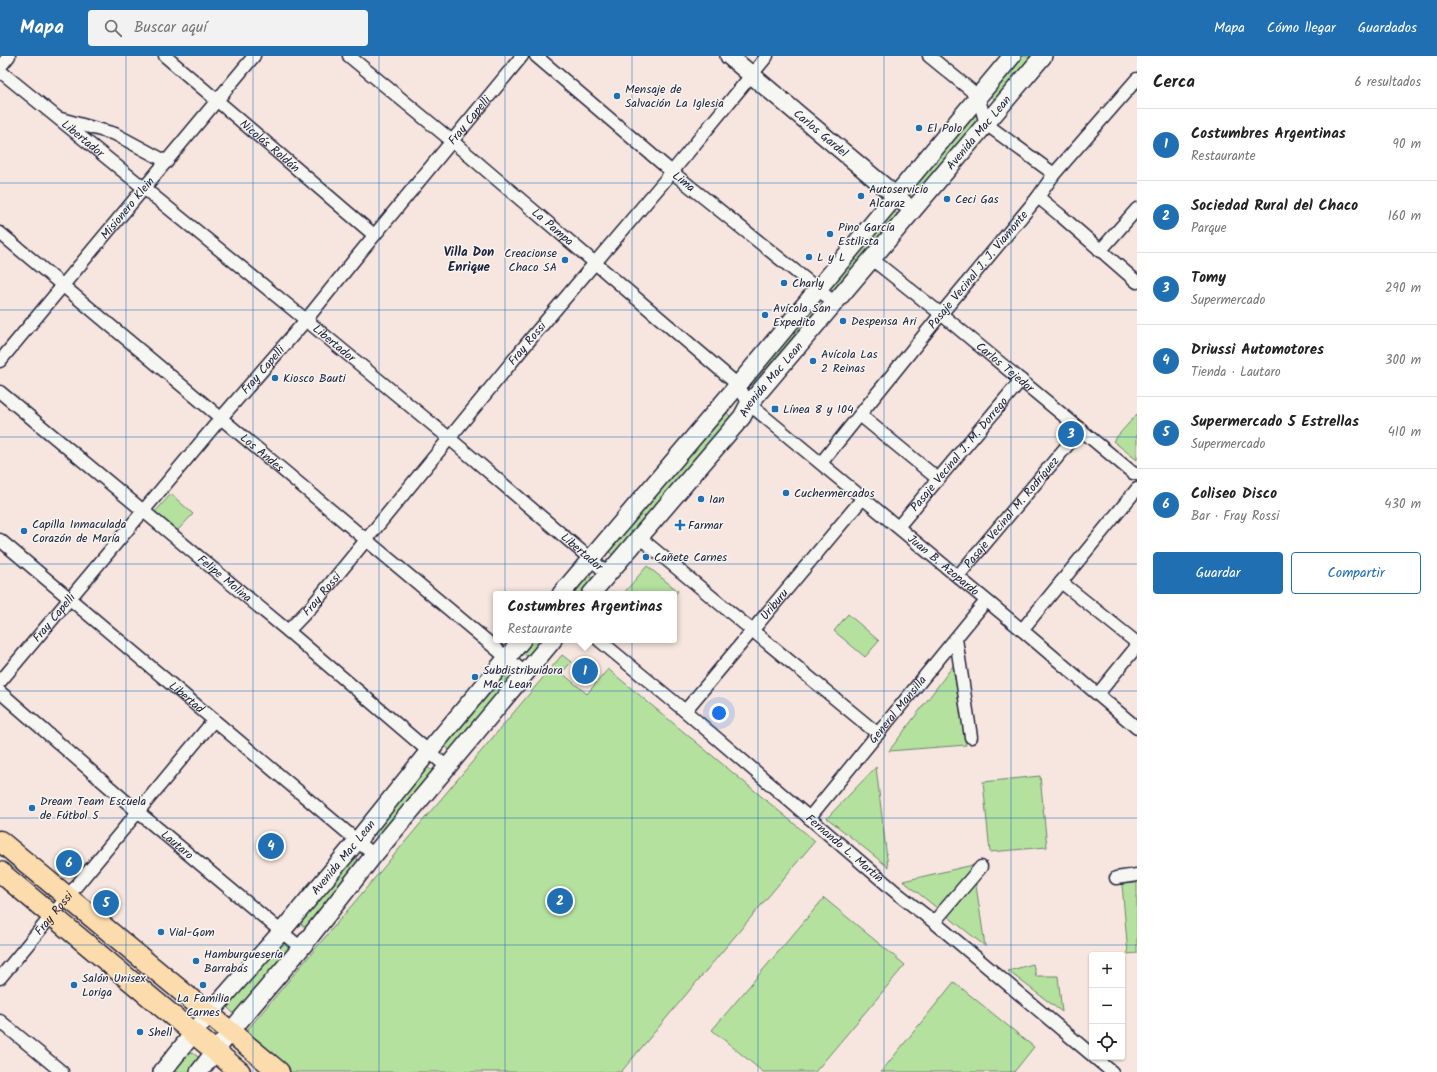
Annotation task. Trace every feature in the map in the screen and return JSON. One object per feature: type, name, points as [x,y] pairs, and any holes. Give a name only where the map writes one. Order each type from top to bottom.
[{"type":"main road","name":"Carlos Gardel","points":[[729,56],[912,210]]},
{"type":"main road","name":"Avenida Mac Lean","points":[[564,591],[1012,56]]},
{"type":"main road","name":"Avenida Mac Lean","points":[[594,591],[696,472],[742,417],[749,404],[873,260],[912,210],[1043,56]]},
{"type":"main road","name":"Avenida Mac Lean","points":[[162,1072],[357,841],[429,751],[519,643]]},
{"type":"main road","name":"Avenida Mac Lean","points":[[199,1072],[223,1041],[302,948],[374,855],[550,643]]},
{"type":"main road","points":[[0,841],[59,906]]},
{"type":"main road","points":[[0,856],[260,1072]]},
{"type":"main road","points":[[0,872],[59,906]]},
{"type":"main road","points":[[223,1041],[240,1072]]},
{"type":"main road","points":[[223,1041],[279,1072]]},
{"type":"street","points":[[0,67],[9,56]]},
{"type":"street","name":"Nicolás Roldán","points":[[165,56],[374,235]]},
{"type":"street","name":"Misionero Klein","points":[[0,361],[254,56]]},
{"type":"street","name":"La Pampa","points":[[349,56],[738,384],[749,404]]},
{"type":"street","name":"Fray Capelli","points":[[0,682],[221,418],[306,320],[522,56]]},
{"type":"street","name":"Lima","points":[[536,56],[672,172],[835,304]]},
{"type":"street","name":"Fray Rossi","points":[[288,631],[312,606],[449,438],[672,172],[767,56]]},
{"type":"street","points":[[929,56],[978,96],[986,124],[1054,174]]},
{"type":"street","name":"Libertador","points":[[0,71],[449,438],[608,574]]},
{"type":"street","name":"Pasaje Vecinal J. J. Viamonte","points":[[821,463],[940,314],[1038,197],[1054,174],[1137,79]]},
{"type":"street","name":"Libertador","points":[[57,118],[115,134],[167,162]]},
{"type":"street","points":[[1038,197],[1137,282]]},
{"type":"street","points":[[1100,251],[1137,209]]},
{"type":"street","name":"Los Andes","points":[[0,233],[64,285],[525,673]]},
{"type":"street","name":"Carlos Tejedor","points":[[873,260],[1081,429],[1136,477]]},
{"type":"street","name":"Pasaje Vecinal J. M. Dorrego","points":[[898,527],[1021,380]]},
{"type":"street","name":"Felipe Molina","points":[[0,392],[288,631],[447,767]]},
{"type":"street","name":"Juan B. Azopardo","points":[[749,404],[958,576],[1137,728]]},
{"type":"street","points":[[860,415],[938,479]]},
{"type":"street","name":"Pasaje Vecinal M. Rodríguez","points":[[958,576],[1081,429]]},
{"type":"street","points":[[1022,630],[1137,489]]},
{"type":"street","name":"Uriburu","points":[[685,711],[863,498]]},
{"type":"street","points":[[639,537],[878,734]]},
{"type":"street","name":"Libertad","points":[[0,540],[374,855]]},
{"type":"street","points":[[1061,582],[1137,645],[1098,694]]},
{"type":"street","name":"General Mansilla","points":[[809,818],[986,601]]},
{"type":"street","points":[[956,639],[971,737]]},
{"type":"street","name":"Fernando L. Martín","points":[[603,643],[1089,1053]]},
{"type":"street","name":"Lautaro","points":[[0,692],[138,812],[302,948]]},
{"type":"street","name":"Fray Rossi","points":[[0,978],[214,720]]},
{"type":"street","points":[[934,922],[981,867]]},
{"type":"street","points":[[1116,878],[1137,875]]},
{"type":"street","points":[[0,1021],[62,1072]]},
{"type":"street","name":"Fernando L. Martín","points":[[1098,1060],[1112,1072]]},
{"type":"green space","points":[[1022,56],[1034,56],[996,101],[990,94]]},
{"type":"green space","points":[[978,112],[985,118],[917,198],[910,192]]},
{"type":"green space","points":[[894,211],[901,217],[834,298],[827,291]]},
{"type":"green space","points":[[816,302],[823,308],[756,389],[749,382]]},
{"type":"green space","points":[[727,413],[734,420],[615,557],[608,551]]},
{"type":"green space","points":[[1137,414],[1137,460],[1113,441]]},
{"type":"green space","points":[[171,494],[193,514],[177,531],[155,512]]},
{"type":"green space","points":[[647,566],[678,591],[677,592],[677,591],[626,591]]},
{"type":"green space","points":[[587,574],[595,581],[587,591],[573,591]]},
{"type":"green space","points":[[848,614],[879,641],[865,657],[834,631]]},
{"type":"green space","points":[[530,643],[543,643],[530,659],[522,652]]},
{"type":"green space","points":[[562,655],[571,662],[562,673],[587,694],[608,669],[815,841],[621,1072],[290,1072],[249,1038],[248,1029]]},
{"type":"green space","points":[[953,666],[966,745],[889,751]]},
{"type":"green space","points":[[505,672],[513,679],[452,752],[444,745]]},
{"type":"green space","points":[[426,766],[435,773],[380,839],[372,832]]},
{"type":"green space","points":[[876,767],[888,867],[827,818]]},
{"type":"green space","points":[[1040,776],[1047,847],[990,852],[983,782]]},
{"type":"green space","points":[[352,855],[361,862],[306,928],[297,921]]},
{"type":"green space","points":[[973,865],[985,946],[903,881]]},
{"type":"green space","points":[[1137,883],[1137,953],[1128,954],[1122,884]]},
{"type":"green space","points":[[824,898],[905,965],[815,1072],[763,1072],[712,1030]]},
{"type":"green space","points":[[280,941],[289,948],[234,1014],[226,1006]]},
{"type":"green space","points":[[1033,964],[1036,976],[1058,976],[1062,1012],[1008,971]]},
{"type":"green space","points":[[954,982],[1034,1047],[1014,1072],[881,1072]]},
{"type":"green space","points":[[190,1051],[201,1059],[190,1072],[173,1072]]},
{"type":"place","name":"Mensaje de Salvación La Iglesia","points":[[617,96]]},
{"type":"place","name":"El Polo","points":[[919,128]]},
{"type":"place","name":"Autoservicio Alcaraz","points":[[861,196]]},
{"type":"place","name":"Ceci Gas","points":[[947,199]]},
{"type":"place","name":"Pino García Estilista","points":[[830,234]]},
{"type":"place","name":"L y L","points":[[809,257]]},
{"type":"place","name":"Creacionse Chaco SA","points":[[565,260]]},
{"type":"place","name":"Charly","points":[[784,283]]},
{"type":"place","name":"Avícola San Expedito","points":[[765,315]]},
{"type":"place","name":"Despensa Ari","points":[[843,321]]},
{"type":"place","name":"Avícola Las 2 Reinas","points":[[813,361]]},
{"type":"place","name":"Kiosco Bauti","points":[[275,378]]},
{"type":"place","name":"Línea 8 y 104","points":[[775,409]]},
{"type":"place","name":"Tomy","points":[[1071,434]]},
{"type":"place","name":"Cuchermercados","points":[[786,493]]},
{"type":"place","name":"Ian","points":[[701,499]]},
{"type":"place","name":"Farmar","points":[[680,525]]},
{"type":"place","name":"Capilla Inmaculada Corazón de María","points":[[24,531]]},
{"type":"place","name":"Cañete Carnes","points":[[646,557]]},
{"type":"place","name":"Costumbres Argentinas","points":[[585,671]]},
{"type":"place","name":"Subdistribuidora Mac Lean","points":[[475,677]]},
{"type":"place","name":"Dream Team Escuela de Fútbol 5","points":[[32,808]]},
{"type":"place","name":"Driussi Automotores","points":[[271,846]]},
{"type":"place","name":"Coliseo Disco","points":[[69,863]]},
{"type":"place","name":"Sociedad Rural del Chaco","points":[[560,901]]},
{"type":"place","name":"Supermercado 5 Estrellas","points":[[106,903]]},
{"type":"place","name":"Vial-Gom","points":[[161,932]]},
{"type":"place","name":"Hamburguesería Barrabás","points":[[196,961]]},
{"type":"place","name":"Salón Unisex Loriga","points":[[74,985]]},
{"type":"place","name":"La Familia Carnes","points":[[203,985]]},
{"type":"place","name":"Shell","points":[[140,1032]]},
{"type":"district","name":"Villa Don Enrique","points":[[469,260]]}]
